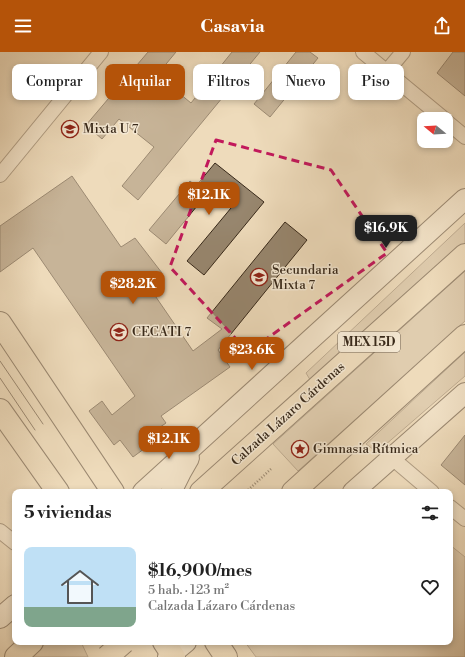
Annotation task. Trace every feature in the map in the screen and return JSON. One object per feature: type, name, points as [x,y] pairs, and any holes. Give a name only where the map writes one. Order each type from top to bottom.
[{"type":"main road","points":[[146,489],[465,199]]},
{"type":"main road","name":"Calzada Lázaro Cárdenas","points":[[204,489],[465,255]]},
{"type":"main road","points":[[0,323],[97,483],[107,489]]},
{"type":"main road","points":[[296,489],[465,336]]},
{"type":"main road","points":[[356,489],[465,393]]},
{"type":"main road","points":[[0,410],[56,489]]},
{"type":"main road","points":[[172,489],[198,442]]},
{"type":"main road","points":[[0,618],[12,608]]},
{"type":"main road","points":[[0,618],[12,614]]},
{"type":"main road","points":[[16,657],[29,645]]},
{"type":"main road","points":[[121,645],[123,657]]},
{"type":"main road","points":[[108,657],[121,645]]},
{"type":"main road","points":[[218,645],[226,657]]},
{"type":"street","points":[[363,52],[377,64]]},
{"type":"street","points":[[393,64],[403,52]]},
{"type":"street","points":[[0,175],[93,56]]},
{"type":"street","points":[[404,86],[435,112]]},
{"type":"street","points":[[453,127],[465,137]]},
{"type":"street","points":[[392,458],[428,489]]},
{"type":"street","points":[[453,510],[465,520]]},
{"type":"street","points":[[0,531],[12,541]]},
{"type":"path","points":[[249,489],[271,469]]},
{"type":"highlighted area","points":[[216,140],[331,170],[387,253],[248,352],[170,267]]},
{"type":"shaded area","points":[[465,223],[465,244],[312,383],[306,373]]},
{"type":"shaded area","points":[[465,271],[465,321],[298,471],[273,444]]},
{"type":"shaded area","points":[[465,352],[465,376],[377,452],[366,444]]},
{"type":"shaded area","points":[[453,547],[465,557],[465,657],[256,657],[247,645],[453,645]]},
{"type":"shaded area","points":[[20,645],[82,645],[88,657],[7,657]]},
{"type":"building","points":[[148,52],[176,52],[166,64],[138,64]]},
{"type":"building","points":[[232,52],[260,52],[250,64],[222,64]]},
{"type":"building","points":[[296,52],[310,52],[318,58],[313,64],[286,64]]},
{"type":"building","points":[[453,52],[465,52],[465,96],[437,73]]},
{"type":"building","points":[[272,82],[272,100],[284,100],[270,117],[254,104],[257,100],[264,100],[264,92]]},
{"type":"building","points":[[185,98],[191,103],[193,100],[220,100],[138,200],[122,186],[154,147],[119,119],[102,139],[86,125],[107,100],[185,100]]},
{"type":"building","points":[[215,163],[264,202],[204,275],[187,261],[236,202],[234,199],[215,184],[166,244],[149,230],[190,181],[196,186]]},
{"type":"building","points":[[72,176],[121,247],[135,238],[162,273],[147,284],[193,351],[222,329],[207,318],[285,222],[307,240],[218,350],[230,367],[161,416],[166,423],[147,436],[152,443],[133,457],[120,440],[114,445],[89,411],[102,401],[112,415],[135,396],[33,248],[0,272],[0,226]]},
{"type":"building","points":[[465,435],[465,485],[441,465]]},
{"type":"tram line","points":[[0,361],[43,424]]},
{"type":"tram line","points":[[0,378],[35,430]]},
{"type":"place","name":"Mixta U 7","points":[[70,129]]},
{"type":"place","name":"Secundaria Mixta 7","points":[[259,277]]},
{"type":"place","name":"CECATI 7","points":[[119,332]]},
{"type":"place","name":"Gimnasia Rítmica","points":[[300,449]]}]
